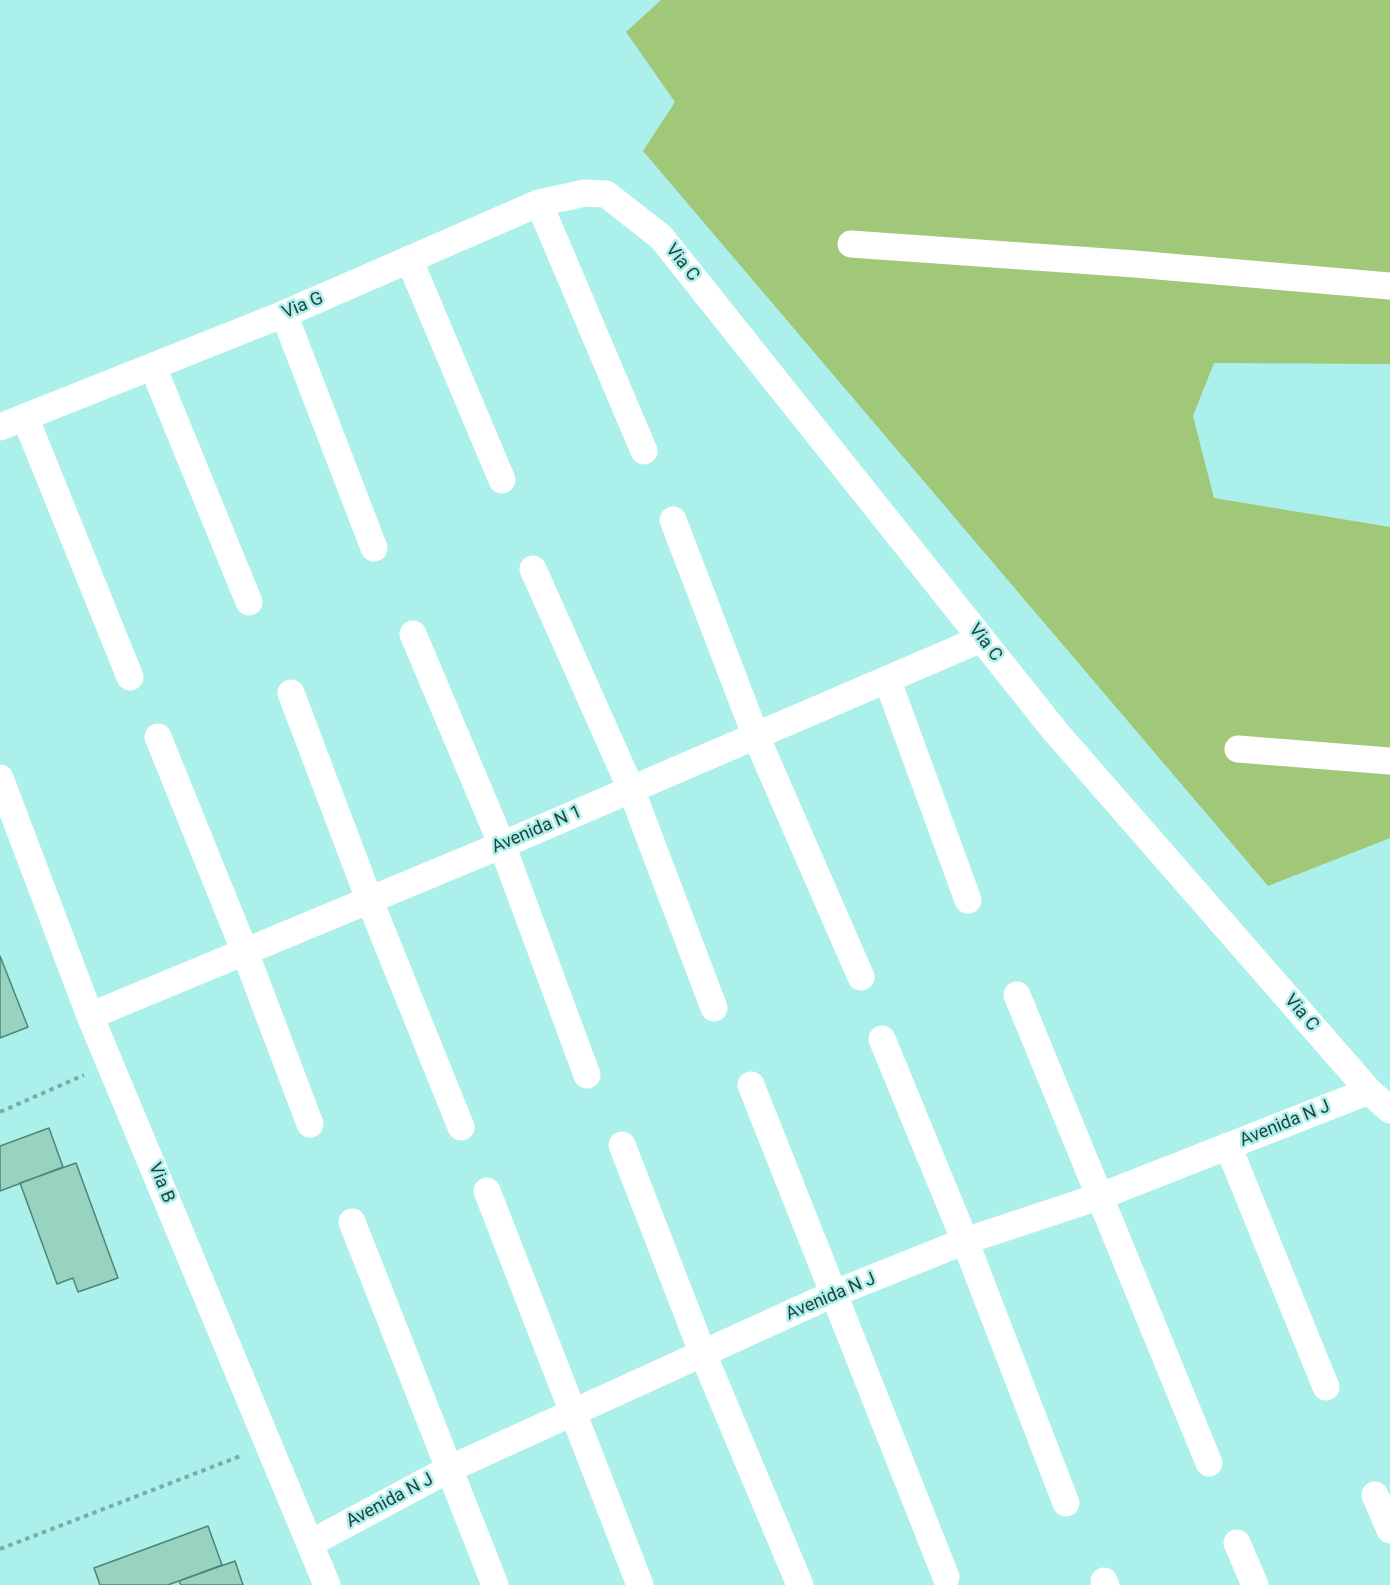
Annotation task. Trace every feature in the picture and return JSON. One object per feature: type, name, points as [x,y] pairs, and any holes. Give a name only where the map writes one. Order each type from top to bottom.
[{"type":"street","name":"Via G","points":[[0,427],[284,314],[539,203],[585,193],[606,194]]},
{"type":"street","name":"Via C","points":[[606,194],[661,237],[1055,731],[1368,1091],[1390,1110]]},
{"type":"street","points":[[539,203],[644,451]]},
{"type":"street","points":[[851,244],[1135,264],[1390,286]]},
{"type":"street","points":[[409,259],[502,480]]},
{"type":"street","points":[[284,314],[374,548]]},
{"type":"street","points":[[153,367],[249,602]]},
{"type":"street","points":[[25,417],[130,677]]},
{"type":"street","points":[[673,520],[755,734],[861,977]]},
{"type":"street","points":[[532,569],[631,789],[714,1008]]},
{"type":"street","points":[[413,634],[502,845],[587,1075]]},
{"type":"street","name":"Avenida N 1","points":[[90,1016],[502,845],[755,734],[981,639]]},
{"type":"street","points":[[887,679],[968,900]]},
{"type":"street","points":[[291,693],[369,899],[461,1127]]},
{"type":"street","points":[[158,737],[245,952],[310,1124]]},
{"type":"street","points":[[1238,749],[1390,761]]},
{"type":"street","name":"Via B","points":[[0,778],[90,1016],[327,1585]]},
{"type":"street","points":[[1017,995],[1209,1463]]},
{"type":"street","points":[[882,1039],[965,1240],[1066,1503]]},
{"type":"street","points":[[750,1085],[946,1577]]},
{"type":"street","name":"Avenida N J","points":[[311,1543],[449,1469],[574,1410],[704,1354],[833,1294],[965,1240],[1101,1196],[1368,1091]]},
{"type":"street","points":[[622,1145],[704,1354],[800,1585]]},
{"type":"street","points":[[1228,1146],[1326,1387]]},
{"type":"street","points":[[487,1191],[574,1410],[640,1585]]},
{"type":"street","points":[[352,1222],[495,1585]]},
{"type":"street","points":[[1375,1495],[1390,1530]]},
{"type":"street","points":[[1237,1543],[1255,1585]]},
{"type":"path","points":[[0,1112],[111,1063]]},
{"type":"path","points":[[0,1549],[269,1445]]},
{"type":"green space","points":[[661,0],[1390,0],[1390,364],[1214,363],[1193,416],[1214,498],[1390,527],[1390,838],[1268,886],[643,151],[675,102],[626,32]]},
{"type":"building","points":[[0,956],[28,1027],[0,1038]]},
{"type":"building","points":[[49,1128],[63,1167],[0,1191],[0,1146]]},
{"type":"building","points":[[76,1163],[118,1278],[78,1292],[73,1278],[57,1284],[20,1183]]},
{"type":"building","points":[[208,1526],[222,1565],[168,1585],[100,1585],[94,1568]]},
{"type":"building","points":[[235,1561],[243,1585],[181,1585],[179,1581]]}]
